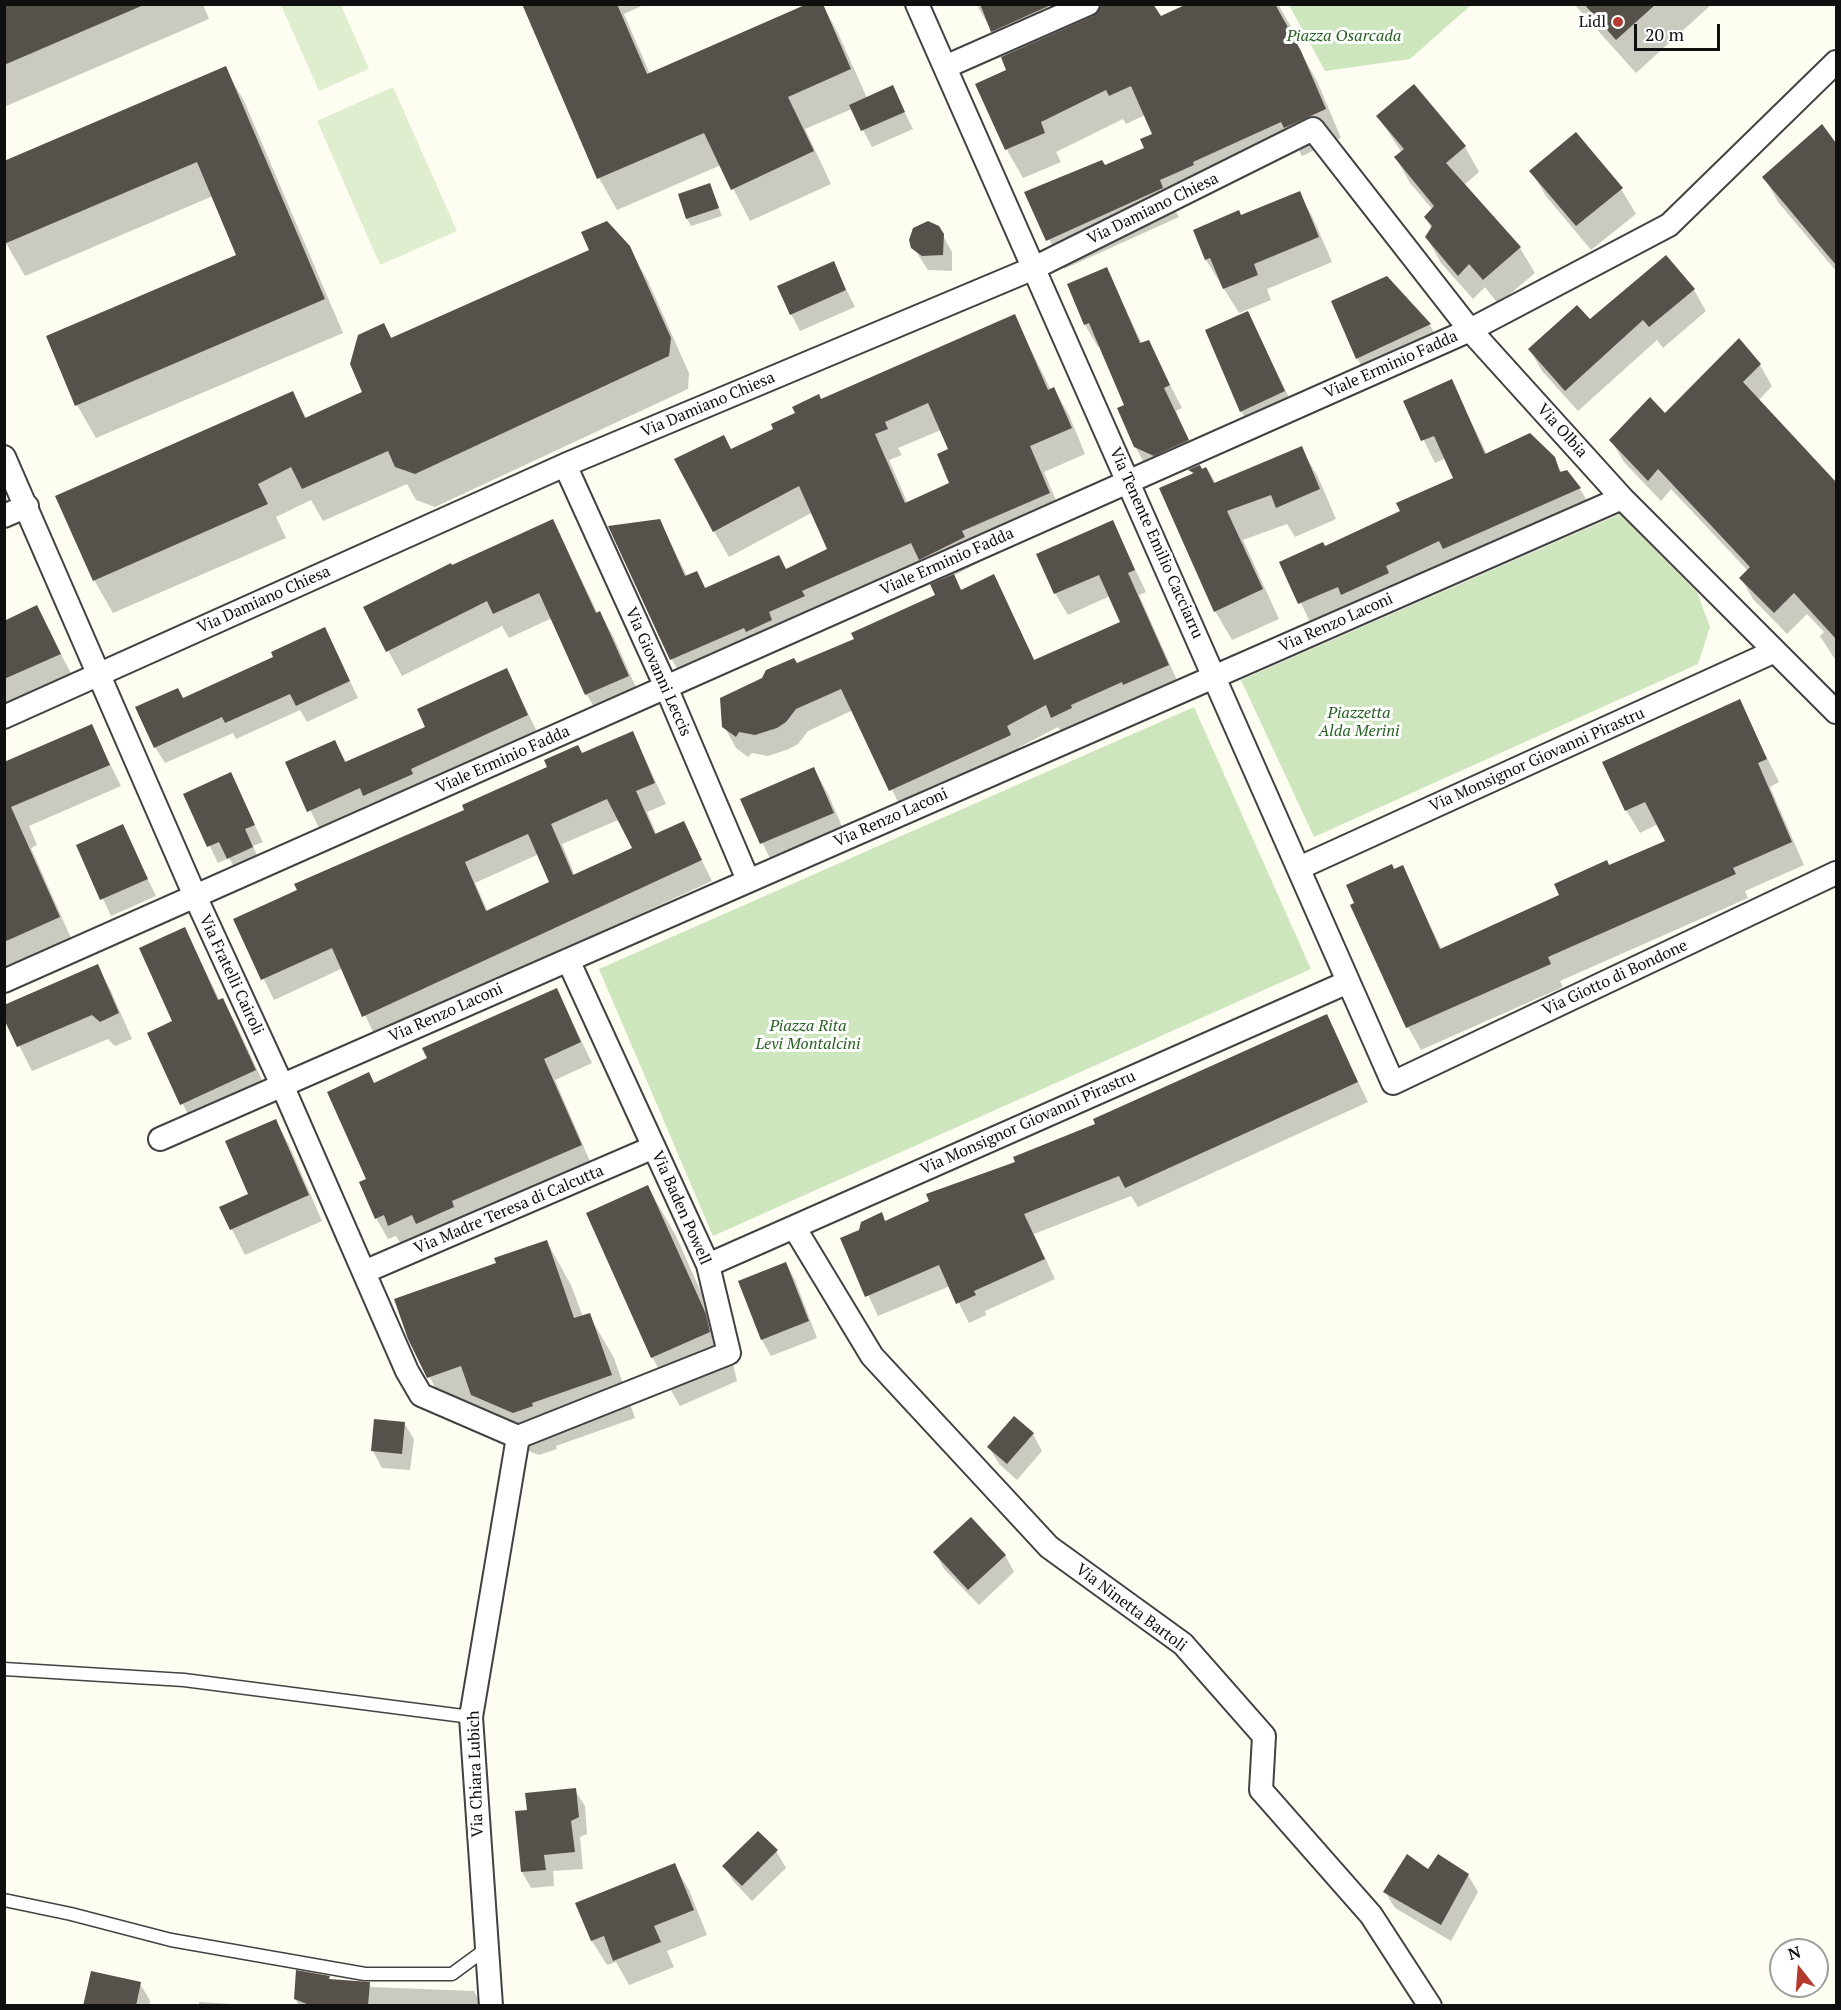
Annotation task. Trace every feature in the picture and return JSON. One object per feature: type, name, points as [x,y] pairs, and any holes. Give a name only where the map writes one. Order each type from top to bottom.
[{"type":"street","name":"Via Tenente Emilio Cacciarru","points":[[917,4],[1393,1083]]},
{"type":"street","points":[[945,67],[1088,4]]},
{"type":"street","name":"Viale Erminio Fadda","points":[[4,981],[1470,330],[1669,225],[1836,62]]},
{"type":"street","name":"Via Olbia","points":[[1313,129],[1470,330],[1622,498],[1836,712]]},
{"type":"street","name":"Via Damiano Chiesa","points":[[4,717],[565,465],[1034,268],[1313,129]]},
{"type":"street","name":"Via Fratelli Cairoli","points":[[4,457],[195,896],[282,1085],[406,1371],[421,1395],[518,1437]]},
{"type":"street","name":"Via Giovanni Leccis","points":[[565,465],[666,687],[748,880]]},
{"type":"street","name":"Via Renzo Laconi","points":[[160,1138],[1622,498]]},
{"type":"street","points":[[4,516],[27,506]]},
{"type":"street","name":"Via Monsignor Giovanni Pirastru","points":[[1299,868],[1775,651]]},
{"type":"street","name":"Via Giotto di Bondone","points":[[1393,1083],[1836,873]]},
{"type":"street","name":"Via Baden Powell","points":[[518,1437],[729,1353],[708,1265],[568,960]]},
{"type":"street","name":"Via Monsignor Giovanni Pirastru","points":[[708,1265],[1348,982]]},
{"type":"street","name":"Via Madre Teresa di Calcutta","points":[[364,1272],[654,1147]]},
{"type":"street","name":"Via Ninetta Bartoli","points":[[794,1227],[872,1356],[1048,1547],[1183,1644],[1264,1736],[1261,1790],[1371,1915],[1430,2006]]},
{"type":"street","name":"Via Chiara Lubich","points":[[491,2006],[471,1717],[518,1437]]},
{"type":"lane","points":[[4,1669],[184,1680],[471,1717]]},
{"type":"lane","points":[[4,1900],[71,1914],[171,1940],[365,1974],[452,1974],[486,1949]]},
{"type":"green space","points":[[281,5],[341,5],[369,69],[319,91]]},
{"type":"green space","name":"Piazza Osarcada","points":[[1289,5],[1471,5],[1410,59],[1325,71]]},
{"type":"green space","points":[[393,87],[457,231],[380,265],[317,121]]},
{"type":"green space","name":"Piazzetta Alda Merini","points":[[1620,514],[1697,592],[1710,627],[1698,664],[1314,837],[1241,680]]},
{"type":"green space","name":"Piazza Rita Levi Montalcini","points":[[1194,707],[1311,969],[713,1236],[599,969]]},
{"type":"building","points":[[4,4],[146,4],[4,65]]},
{"type":"building","points":[[522,4],[617,4],[647,74],[807,4],[823,4],[851,69],[788,97],[814,151],[731,190],[704,133],[597,179]]},
{"type":"building","points":[[980,4],[1053,4],[991,32]]},
{"type":"building","points":[[1101,4],[1153,4],[1161,16],[1187,4],[1275,4],[1301,51],[1326,109],[1284,128],[1281,122],[1193,162],[1194,165],[1160,180],[1163,188],[1046,241],[1024,192],[1102,160],[1105,165],[1144,148],[1140,139],[1152,134],[1131,86],[1109,96],[1106,90],[1041,122],[1045,133],[1005,150],[975,84],[1006,70],[1001,57],[1093,16]]},
{"type":"building","name":"Lidl","points":[[1584,4],[1656,4],[1616,40]]},
{"type":"building","points":[[226,66],[325,299],[75,406],[46,336],[236,255],[197,162],[4,244],[4,161]]},
{"type":"building","points":[[1414,84],[1466,146],[1446,163],[1521,247],[1483,280],[1469,264],[1458,276],[1425,237],[1432,226],[1424,217],[1434,206],[1394,157],[1404,149],[1376,116]]},
{"type":"building","points":[[893,85],[905,112],[861,131],[849,105]]},
{"type":"building","points":[[1822,124],[1836,143],[1836,265],[1762,177]]},
{"type":"building","points":[[1576,132],[1623,188],[1576,226],[1529,171]]},
{"type":"building","points":[[710,183],[719,208],[686,219],[678,194]]},
{"type":"building","points":[[1300,191],[1319,237],[1254,264],[1258,275],[1223,289],[1210,258],[1205,260],[1193,230],[1239,210],[1241,215]]},
{"type":"building","points":[[607,221],[630,246],[671,338],[669,356],[415,474],[395,467],[388,451],[302,489],[291,467],[258,484],[268,504],[93,581],[55,496],[293,391],[305,418],[362,392],[350,364],[358,335],[384,323],[391,338],[589,250],[581,232]]},
{"type":"building","points":[[928,221],[939,226],[944,234],[943,255],[922,256],[911,248],[909,240],[913,228]]},
{"type":"building","points":[[1666,255],[1695,289],[1649,327],[1643,320],[1565,391],[1528,349],[1577,305],[1590,319]]},
{"type":"building","points":[[834,261],[846,290],[790,315],[777,286]]},
{"type":"building","points":[[1107,267],[1140,343],[1149,340],[1170,385],[1164,388],[1189,440],[1154,456],[1134,447],[1117,408],[1124,405],[1089,323],[1084,325],[1067,284]]},
{"type":"building","points":[[1387,276],[1431,324],[1356,359],[1331,301]]},
{"type":"building","points":[[1248,311],[1285,391],[1240,412],[1205,330]]},
{"type":"building","points":[[1015,314],[1048,390],[1054,387],[1072,428],[1030,446],[1050,493],[962,531],[965,537],[919,560],[911,543],[802,591],[805,596],[769,612],[772,620],[746,632],[744,628],[670,660],[608,526],[660,519],[685,576],[697,571],[705,588],[779,555],[786,569],[827,549],[799,486],[713,532],[674,459],[724,435],[731,449],[773,429],[771,424],[795,413],[792,407],[819,394],[821,399]],"holes":[[[928,403],[948,449],[937,454],[949,483],[905,503],[875,434],[888,429],[885,422]]]},
{"type":"building","points":[[1739,338],[1761,364],[1743,382],[1836,482],[1836,639],[1794,593],[1774,613],[1739,578],[1750,567],[1658,469],[1648,481],[1609,440],[1650,397],[1665,413]]},
{"type":"building","points":[[1452,379],[1485,454],[1530,433],[1555,457],[1560,472],[1567,470],[1581,488],[1443,549],[1439,541],[1386,566],[1389,573],[1341,595],[1338,587],[1298,604],[1279,562],[1323,542],[1325,546],[1400,511],[1396,503],[1453,478],[1434,436],[1421,441],[1403,401]]},
{"type":"building","points":[[1302,446],[1320,489],[1276,508],[1271,495],[1227,511],[1263,589],[1214,612],[1159,488],[1194,473],[1188,470],[1200,465],[1202,469],[1206,467],[1214,483]]},
{"type":"building","points":[[553,519],[596,613],[600,611],[629,676],[585,695],[539,593],[493,614],[487,601],[386,652],[363,607],[451,563],[452,565]]},
{"type":"building","points":[[1113,520],[1135,570],[1128,573],[1169,665],[1123,685],[1122,682],[1071,705],[1072,708],[1051,718],[1046,705],[1007,726],[1011,735],[889,791],[841,689],[796,709],[786,722],[777,728],[755,735],[739,732],[736,737],[722,727],[720,698],[762,678],[766,670],[794,658],[797,663],[854,639],[851,633],[935,595],[930,584],[954,574],[961,590],[994,574],[1034,660],[1120,622],[1099,575],[1054,594],[1036,554]]},
{"type":"building","points":[[37,605],[61,654],[4,679],[4,621]]},
{"type":"building","points":[[325,627],[350,681],[296,706],[290,694],[225,723],[222,717],[154,748],[135,707],[178,688],[183,698],[273,657],[271,652]]},
{"type":"building","points":[[507,668],[528,715],[411,769],[413,774],[363,796],[360,788],[307,812],[285,762],[335,740],[345,762],[425,727],[417,709]]},
{"type":"building","points":[[1740,699],[1767,759],[1758,763],[1792,842],[1733,868],[1736,874],[1548,957],[1551,964],[1406,1028],[1350,905],[1354,903],[1346,885],[1392,864],[1394,869],[1403,865],[1440,949],[1559,895],[1554,884],[1607,860],[1609,865],[1665,841],[1645,802],[1625,811],[1602,762]]},
{"type":"building","points":[[92,724],[110,765],[11,807],[60,917],[4,942],[4,762]]},
{"type":"building","points":[[633,731],[655,783],[636,791],[655,834],[684,821],[702,860],[362,1017],[332,948],[261,980],[233,919],[297,890],[294,884],[464,810],[462,805],[547,767],[544,760],[578,745],[582,753]],"holes":[[[607,799],[632,848],[573,875],[551,824]],[[528,834],[549,882],[486,911],[465,862]]]},
{"type":"building","points":[[814,767],[834,813],[760,844],[740,799]]},
{"type":"building","points":[[231,772],[255,825],[245,829],[253,847],[227,859],[219,842],[207,847],[183,794]]},
{"type":"building","points":[[123,824],[148,879],[100,900],[76,845]]},
{"type":"building","points":[[185,927],[218,1000],[223,998],[256,1070],[180,1105],[147,1033],[172,1021],[139,948]]},
{"type":"building","points":[[98,964],[119,1013],[100,1022],[92,1015],[17,1047],[4,1019],[4,1005]]},
{"type":"building","points":[[557,988],[581,1042],[544,1059],[582,1145],[452,1201],[454,1207],[416,1224],[412,1215],[388,1226],[384,1215],[375,1219],[359,1182],[366,1179],[327,1092],[369,1072],[374,1083],[427,1058],[422,1048]]},
{"type":"building","points":[[1327,1014],[1358,1082],[1125,1188],[1119,1176],[1024,1214],[1045,1259],[974,1291],[976,1295],[956,1304],[939,1265],[865,1297],[840,1238],[859,1230],[861,1222],[882,1212],[885,1221],[929,1201],[926,1194],[1015,1162],[1013,1157],[1095,1124],[1093,1119]]},
{"type":"building","points":[[276,1119],[309,1195],[230,1230],[219,1207],[248,1194],[225,1141]]},
{"type":"building","points":[[648,1185],[706,1314],[710,1332],[651,1358],[586,1213]]},
{"type":"building","points":[[547,1240],[574,1318],[590,1313],[612,1375],[532,1403],[533,1406],[513,1413],[471,1395],[461,1366],[427,1378],[408,1339],[394,1299],[496,1263],[494,1258]]},
{"type":"building","points":[[786,1262],[809,1321],[761,1340],[738,1281]]},
{"type":"building","points":[[1014,1416],[1034,1433],[1007,1464],[987,1447]]},
{"type":"building","points":[[374,1419],[405,1422],[402,1454],[371,1451]]},
{"type":"building","points":[[971,1517],[1006,1555],[968,1590],[933,1552]]},
{"type":"building","points":[[576,1788],[579,1817],[571,1821],[575,1852],[544,1855],[546,1870],[521,1872],[515,1811],[527,1810],[525,1793]]},
{"type":"building","points":[[758,1831],[778,1850],[742,1886],[722,1866]]},
{"type":"building","points":[[1407,1854],[1428,1869],[1438,1854],[1469,1874],[1441,1925],[1383,1892]]},
{"type":"building","points":[[675,1863],[694,1910],[654,1926],[661,1942],[613,1961],[604,1936],[591,1941],[575,1903]]},
{"type":"building","points":[[296,1970],[330,1976],[329,1979],[370,1982],[368,2006],[312,2006],[294,1999]]},
{"type":"building","points":[[91,1971],[141,1982],[136,2006],[83,2006]]},
{"type":"place","name":"Lidl","points":[[1618,22]]}]
